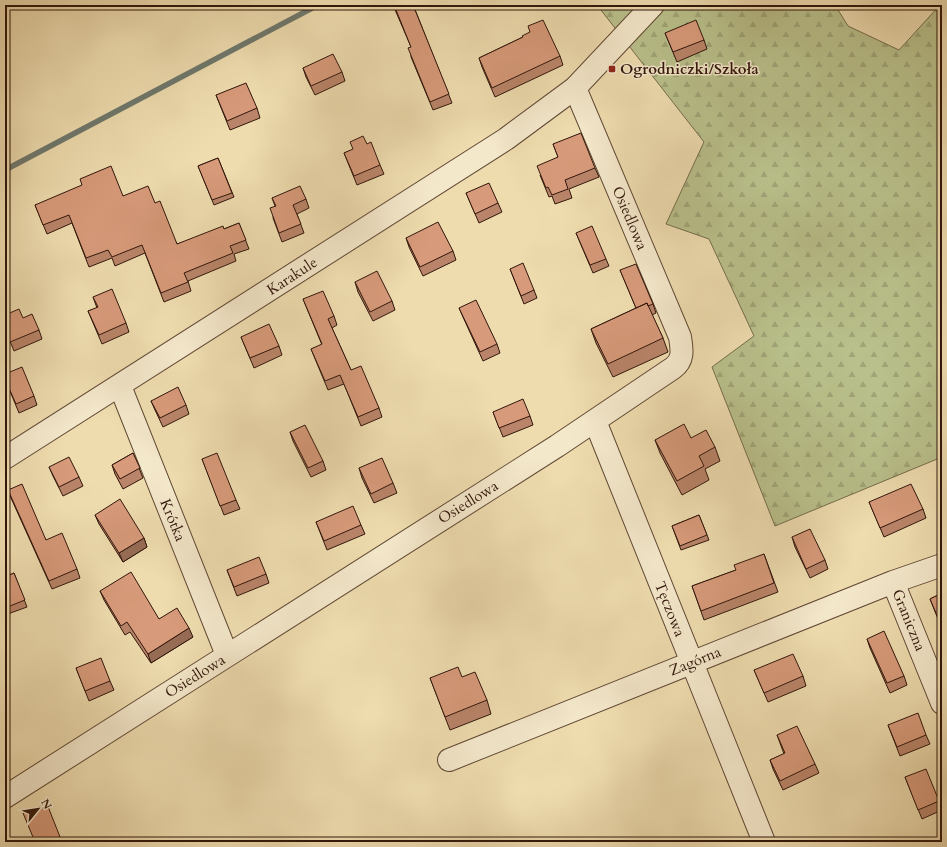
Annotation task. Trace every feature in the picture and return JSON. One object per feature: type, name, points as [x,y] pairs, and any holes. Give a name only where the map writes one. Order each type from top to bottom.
[{"type":"street","name":"Karakule","points":[[5,458],[506,139],[575,88],[653,5]]},
{"type":"street","name":"Osiedlowa","points":[[5,797],[595,421],[680,362],[682,353],[680,337],[575,88]]},
{"type":"street","name":"Krótka","points":[[120,386],[227,655]]},
{"type":"street","name":"Tęczowa","points":[[595,421],[764,842]]},
{"type":"street","name":"Zagórna","points":[[449,760],[893,582],[942,565]]},
{"type":"street","name":"Graniczna","points":[[893,582],[942,703]]},
{"type":"green space","points":[[597,5],[835,5],[848,26],[899,50],[940,5],[942,5],[942,457],[775,526],[712,367],[754,336],[709,239],[666,224],[704,142]]},
{"type":"building","points":[[394,5],[413,5],[449,94],[430,102],[408,48],[411,47]]},
{"type":"building","points":[[543,20],[560,56],[492,88],[479,58],[523,37],[522,36],[530,32],[528,26]]},
{"type":"building","points":[[696,20],[704,40],[673,52],[665,33]]},
{"type":"building","points":[[333,54],[342,72],[311,86],[303,68]]},
{"type":"building","points":[[246,83],[257,108],[227,121],[216,95]]},
{"type":"building","points":[[581,133],[595,168],[565,180],[568,189],[552,195],[548,187],[546,188],[537,166],[558,157],[553,144]]},
{"type":"building","points":[[363,136],[367,144],[371,142],[380,165],[354,176],[344,153],[353,149],[350,142]]},
{"type":"building","points":[[218,158],[232,193],[212,200],[198,166]]},
{"type":"building","points":[[111,166],[123,196],[148,186],[155,203],[160,201],[177,244],[223,226],[224,229],[239,223],[246,240],[230,246],[233,253],[184,273],[188,282],[161,293],[142,245],[112,257],[108,250],[86,258],[69,215],[43,225],[35,205],[82,185],[80,179]]},
{"type":"building","points":[[489,183],[498,203],[475,214],[466,193]]},
{"type":"building","points":[[300,186],[306,199],[293,205],[301,224],[279,233],[270,208],[276,206],[272,198]]},
{"type":"building","points":[[438,222],[453,251],[420,267],[406,238]]},
{"type":"building","points":[[592,226],[606,259],[590,265],[576,233]]},
{"type":"building","points":[[523,263],[534,290],[521,296],[510,269]]},
{"type":"building","points":[[636,264],[653,304],[648,306],[647,303],[636,308],[620,270]]},
{"type":"building","points":[[377,271],[392,301],[370,312],[355,282]]},
{"type":"building","points":[[112,289],[126,323],[99,335],[88,311],[98,307],[93,297]]},
{"type":"building","points":[[323,291],[334,316],[328,319],[351,370],[361,366],[379,408],[358,417],[340,375],[325,381],[311,349],[322,344],[303,299]]},
{"type":"building","points":[[476,300],[497,344],[480,352],[459,308]]},
{"type":"building","points":[[647,303],[663,338],[608,364],[591,329]]},
{"type":"building","points":[[19,309],[23,318],[32,314],[39,330],[10,342],[5,328],[5,315]]},
{"type":"building","points":[[269,324],[279,346],[250,358],[241,337]]},
{"type":"building","points":[[22,367],[34,396],[16,404],[5,379],[5,374]]},
{"type":"building","points":[[178,387],[186,405],[160,418],[151,401]]},
{"type":"building","points":[[523,399],[530,416],[499,428],[493,412]]},
{"type":"building","points":[[684,424],[691,438],[706,430],[715,447],[699,456],[704,466],[677,481],[655,440]]},
{"type":"building","points":[[305,425],[323,461],[308,468],[290,432]]},
{"type":"building","points":[[133,453],[140,468],[120,479],[112,465]]},
{"type":"building","points":[[217,453],[236,500],[220,506],[202,459]]},
{"type":"building","points":[[69,457],[79,477],[59,487],[49,467]]},
{"type":"building","points":[[382,458],[393,483],[371,494],[359,468]]},
{"type":"building","points":[[22,484],[46,540],[62,533],[77,569],[49,581],[8,490]]},
{"type":"building","points":[[911,484],[923,509],[880,528],[869,502]]},
{"type":"building","points":[[120,499],[144,538],[119,553],[95,515]]},
{"type":"building","points":[[353,506],[361,525],[324,541],[316,522]]},
{"type":"building","points":[[699,515],[707,535],[680,546],[672,526]]},
{"type":"building","points":[[810,529],[825,560],[806,569],[792,537]]},
{"type":"building","points":[[764,554],[774,583],[701,611],[692,586],[736,570],[734,565]]},
{"type":"building","points":[[259,557],[266,574],[234,587],[227,570]]},
{"type":"building","points":[[131,572],[159,619],[177,608],[189,628],[148,654],[127,622],[121,626],[100,591]]},
{"type":"building","points":[[14,573],[25,600],[5,608],[5,577]]},
{"type":"building","points":[[942,593],[942,627],[930,599]]},
{"type":"building","points":[[884,631],[904,676],[887,683],[867,639]]},
{"type":"building","points":[[793,654],[803,676],[764,693],[754,670]]},
{"type":"building","points":[[101,658],[110,681],[85,691],[76,668]]},
{"type":"building","points":[[458,667],[462,677],[475,672],[487,700],[445,717],[430,678]]},
{"type":"building","points":[[918,713],[926,735],[897,747],[888,725]]},
{"type":"building","points":[[797,726],[815,764],[780,781],[770,760],[785,753],[777,735]]},
{"type":"building","points":[[926,769],[939,801],[918,810],[905,777]]},
{"type":"building","points":[[47,804],[62,842],[35,842],[23,813]]},
{"type":"waterway","points":[[5,170],[318,5]]},
{"type":"place","name":"Ogrodniczki/Szkoła","points":[[612,69]]}]
